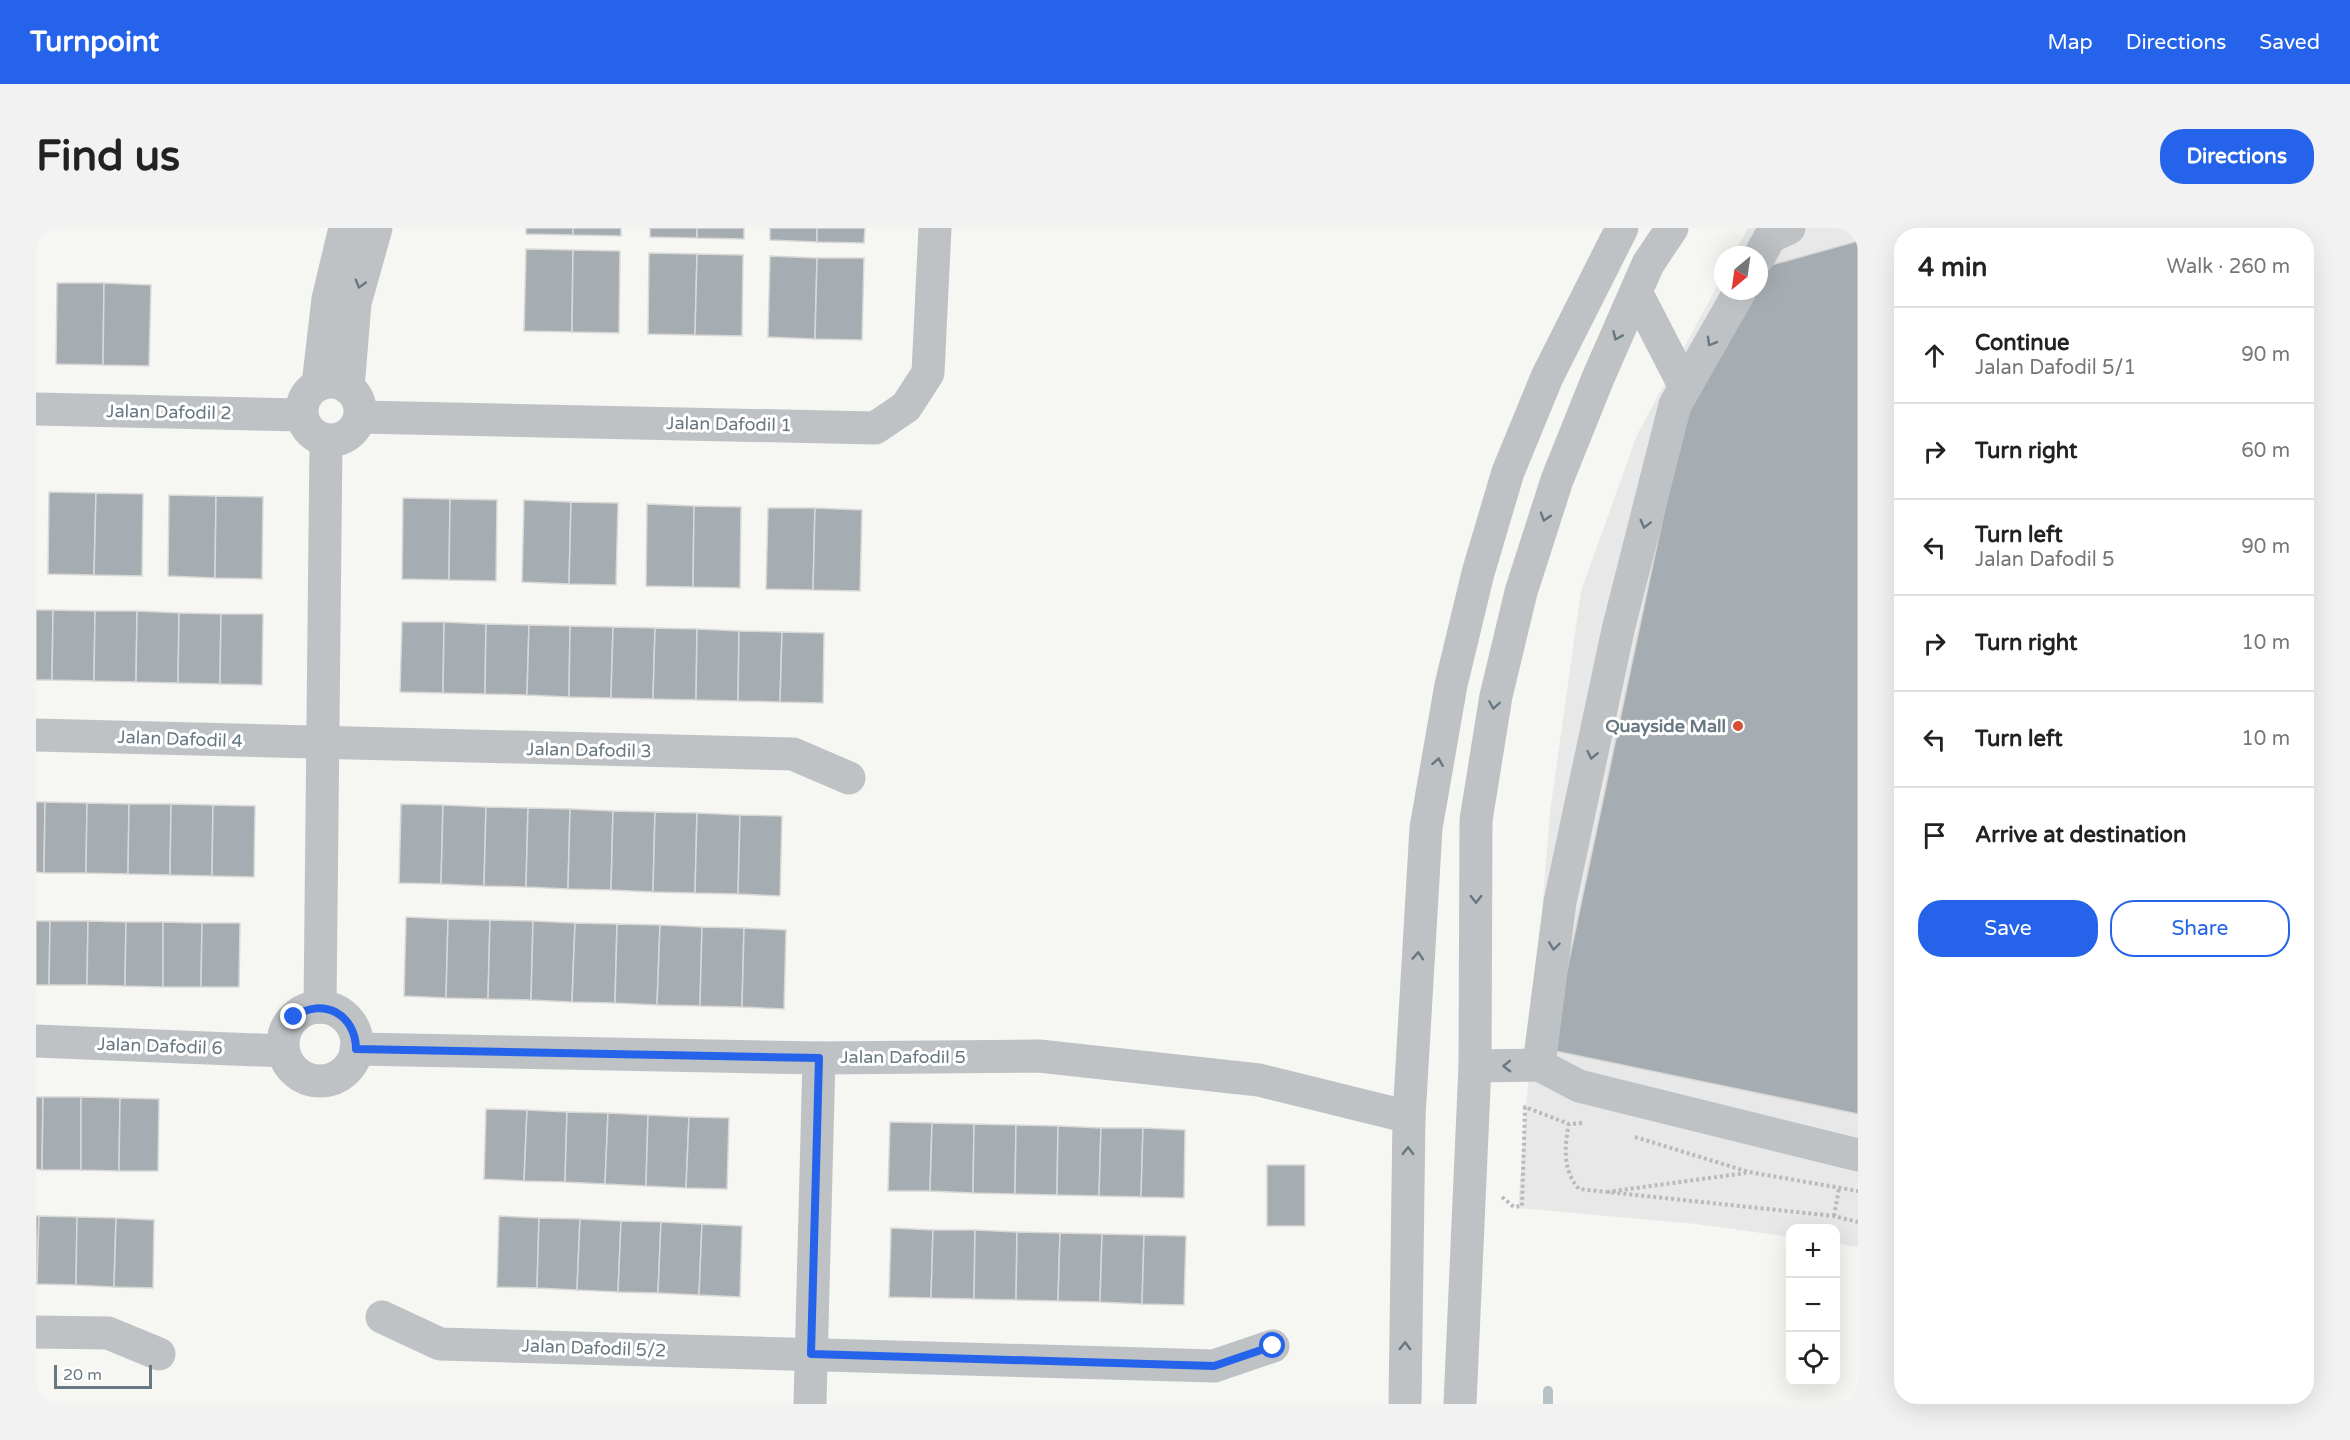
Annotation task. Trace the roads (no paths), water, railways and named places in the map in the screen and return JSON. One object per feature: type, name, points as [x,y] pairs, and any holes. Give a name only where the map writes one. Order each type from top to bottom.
[{"type":"street","points":[[342,396],[308,392],[303,403],[302,415],[310,431],[326,440],[344,437],[351,432],[342,396],[328,299],[345,228]]},
{"type":"street","points":[[342,396],[355,303],[376,228]]},
{"type":"street","name":"Jalan Dafodil 1","points":[[342,396],[875,428],[906,407],[928,373],[935,228]]},
{"type":"street","points":[[1405,1404],[1408,1117],[1426,828],[1451,686],[1478,573],[1508,472],[1546,377],[1622,228]]},
{"type":"street","points":[[1460,1404],[1475,1066],[1476,820],[1496,696],[1521,592],[1557,480],[1648,264],[1672,228]]},
{"type":"street","points":[[1765,246],[1770,237],[1789,228]]},
{"type":"street","points":[[1636,292],[1685,387]]},
{"type":"street","points":[[1539,1065],[1560,902],[1567,868],[1618,630],[1675,405],[1735,300]]},
{"type":"street","name":"Jalan Dafodil 2","points":[[36,409],[302,415]]},
{"type":"street","points":[[320,1008],[325,744],[326,440]]},
{"type":"street","name":"Jalan Dafodil 4","points":[[36,735],[325,744]]},
{"type":"street","name":"Jalan Dafodil 3","points":[[325,744],[793,754],[849,778]]},
{"type":"street","points":[[310,1008],[320,1008],[337,1012],[344,1017],[354,1032],[356,1049],[348,1068],[340,1075],[320,1081],[310,1080],[292,1069],[283,1051],[284,1033],[294,1017],[310,1008]]},
{"type":"street","name":"Jalan Dafodil 6","points":[[36,1041],[283,1051]]},
{"type":"street","name":"Jalan Dafodil 5","points":[[356,1049],[819,1058],[1039,1056],[1259,1080],[1408,1117]]},
{"type":"street","points":[[810,1404],[819,1058]]},
{"type":"street","points":[[1475,1066],[1539,1065],[1579,1086],[1858,1155]]},
{"type":"street","name":"Jalan Dafodil 5/2","points":[[382,1317],[440,1344],[1214,1366],[1273,1346]]},
{"type":"street","points":[[36,1332],[108,1333],[159,1354]]},
{"type":"waterway","points":[[1548,1391],[1548,1404]]},
{"type":"place","name":"Quayside Mall","points":[[1738,726]]}]
